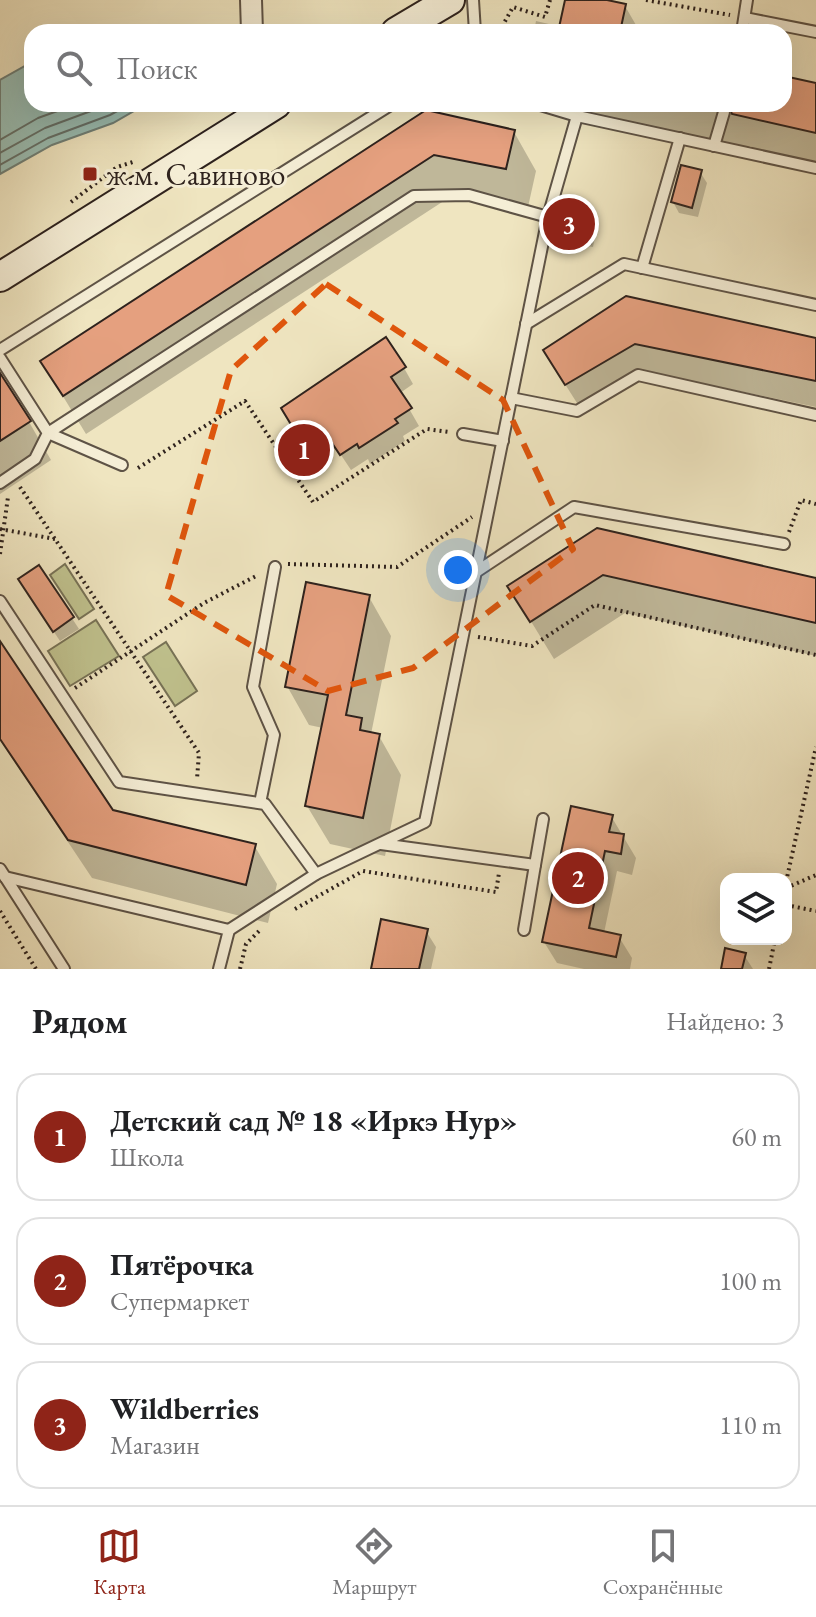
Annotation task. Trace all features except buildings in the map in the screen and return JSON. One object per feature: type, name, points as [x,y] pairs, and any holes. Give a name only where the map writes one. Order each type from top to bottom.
[{"type":"street","points":[[251,0],[252,24]]},
{"type":"street","points":[[410,24],[450,0]]},
{"type":"street","points":[[0,277],[263,112]]},
{"type":"lane","points":[[473,0],[474,24]]},
{"type":"lane","points":[[744,24],[747,0]]},
{"type":"lane","points":[[745,18],[775,24]]},
{"type":"lane","points":[[792,27],[816,32]]},
{"type":"lane","points":[[0,350],[379,112]]},
{"type":"lane","points":[[564,112],[816,168]]},
{"type":"lane","points":[[714,146],[724,112]]},
{"type":"lane","points":[[219,969],[229,930],[316,874],[425,822],[548,217],[577,116]]},
{"type":"lane","points":[[642,268],[680,138]]},
{"type":"lane","points":[[0,483],[35,459],[48,433],[414,196],[469,195],[548,217]]},
{"type":"lane","points":[[526,324],[624,264],[816,305]]},
{"type":"lane","points":[[0,358],[48,433],[122,465]]},
{"type":"lane","points":[[511,398],[577,411],[638,375],[816,415]]},
{"type":"lane","points":[[463,434],[503,441]]},
{"type":"lane","points":[[476,572],[574,507],[784,544]]},
{"type":"lane","points":[[260,803],[274,735],[253,687],[275,567]]},
{"type":"lane","points":[[0,601],[119,782],[265,804],[316,874]]},
{"type":"lane","points":[[524,930],[543,819]]},
{"type":"lane","points":[[379,844],[535,865]]},
{"type":"lane","points":[[3,873],[229,930]]},
{"type":"lane","points":[[3,873],[64,969]]},
{"type":"path","points":[[503,24],[513,7],[545,17],[550,0]]},
{"type":"path","points":[[646,0],[745,18]]},
{"type":"path","points":[[122,465],[134,470],[245,401],[313,502],[427,429],[463,434]]},
{"type":"path","points":[[0,554],[12,475]]},
{"type":"path","points":[[12,475],[199,753],[195,793]]},
{"type":"path","points":[[784,544],[801,500],[816,504]]},
{"type":"path","points":[[2,529],[55,539]]},
{"type":"path","points":[[463,634],[532,646],[595,605],[816,655]]},
{"type":"path","points":[[789,873],[816,747]]},
{"type":"path","points":[[293,910],[363,871],[496,892]]},
{"type":"path","points":[[792,883],[816,875]]},
{"type":"path","points":[[792,906],[816,911]]},
{"type":"path","points":[[0,911],[36,969]]},
{"type":"path","points":[[240,969],[246,944],[265,925]]},
{"type":"path","points":[[769,969],[774,945]]},
{"type":"highlighted area","points":[[326,284],[503,400],[573,549],[413,668],[328,691],[166,595],[231,370]]},
{"type":"green space","points":[[65,564],[94,609],[79,619],[50,575]]},
{"type":"green space","points":[[96,620],[119,656],[70,686],[48,651]]},
{"type":"green space","points":[[166,642],[197,691],[175,706],[143,657]]},
{"type":"water","points":[[24,66],[24,112],[132,112],[113,123],[52,145],[0,174],[0,80]]},
{"type":"place","name":"ж.м. Савиново","points":[[90,174]]},
{"type":"place","name":"Wildberries","points":[[569,224]]},
{"type":"place","name":"Детский сад № 18 «Иркэ Нур»","points":[[304,450]]},
{"type":"place","name":"Пятёрочка","points":[[578,878]]}]
